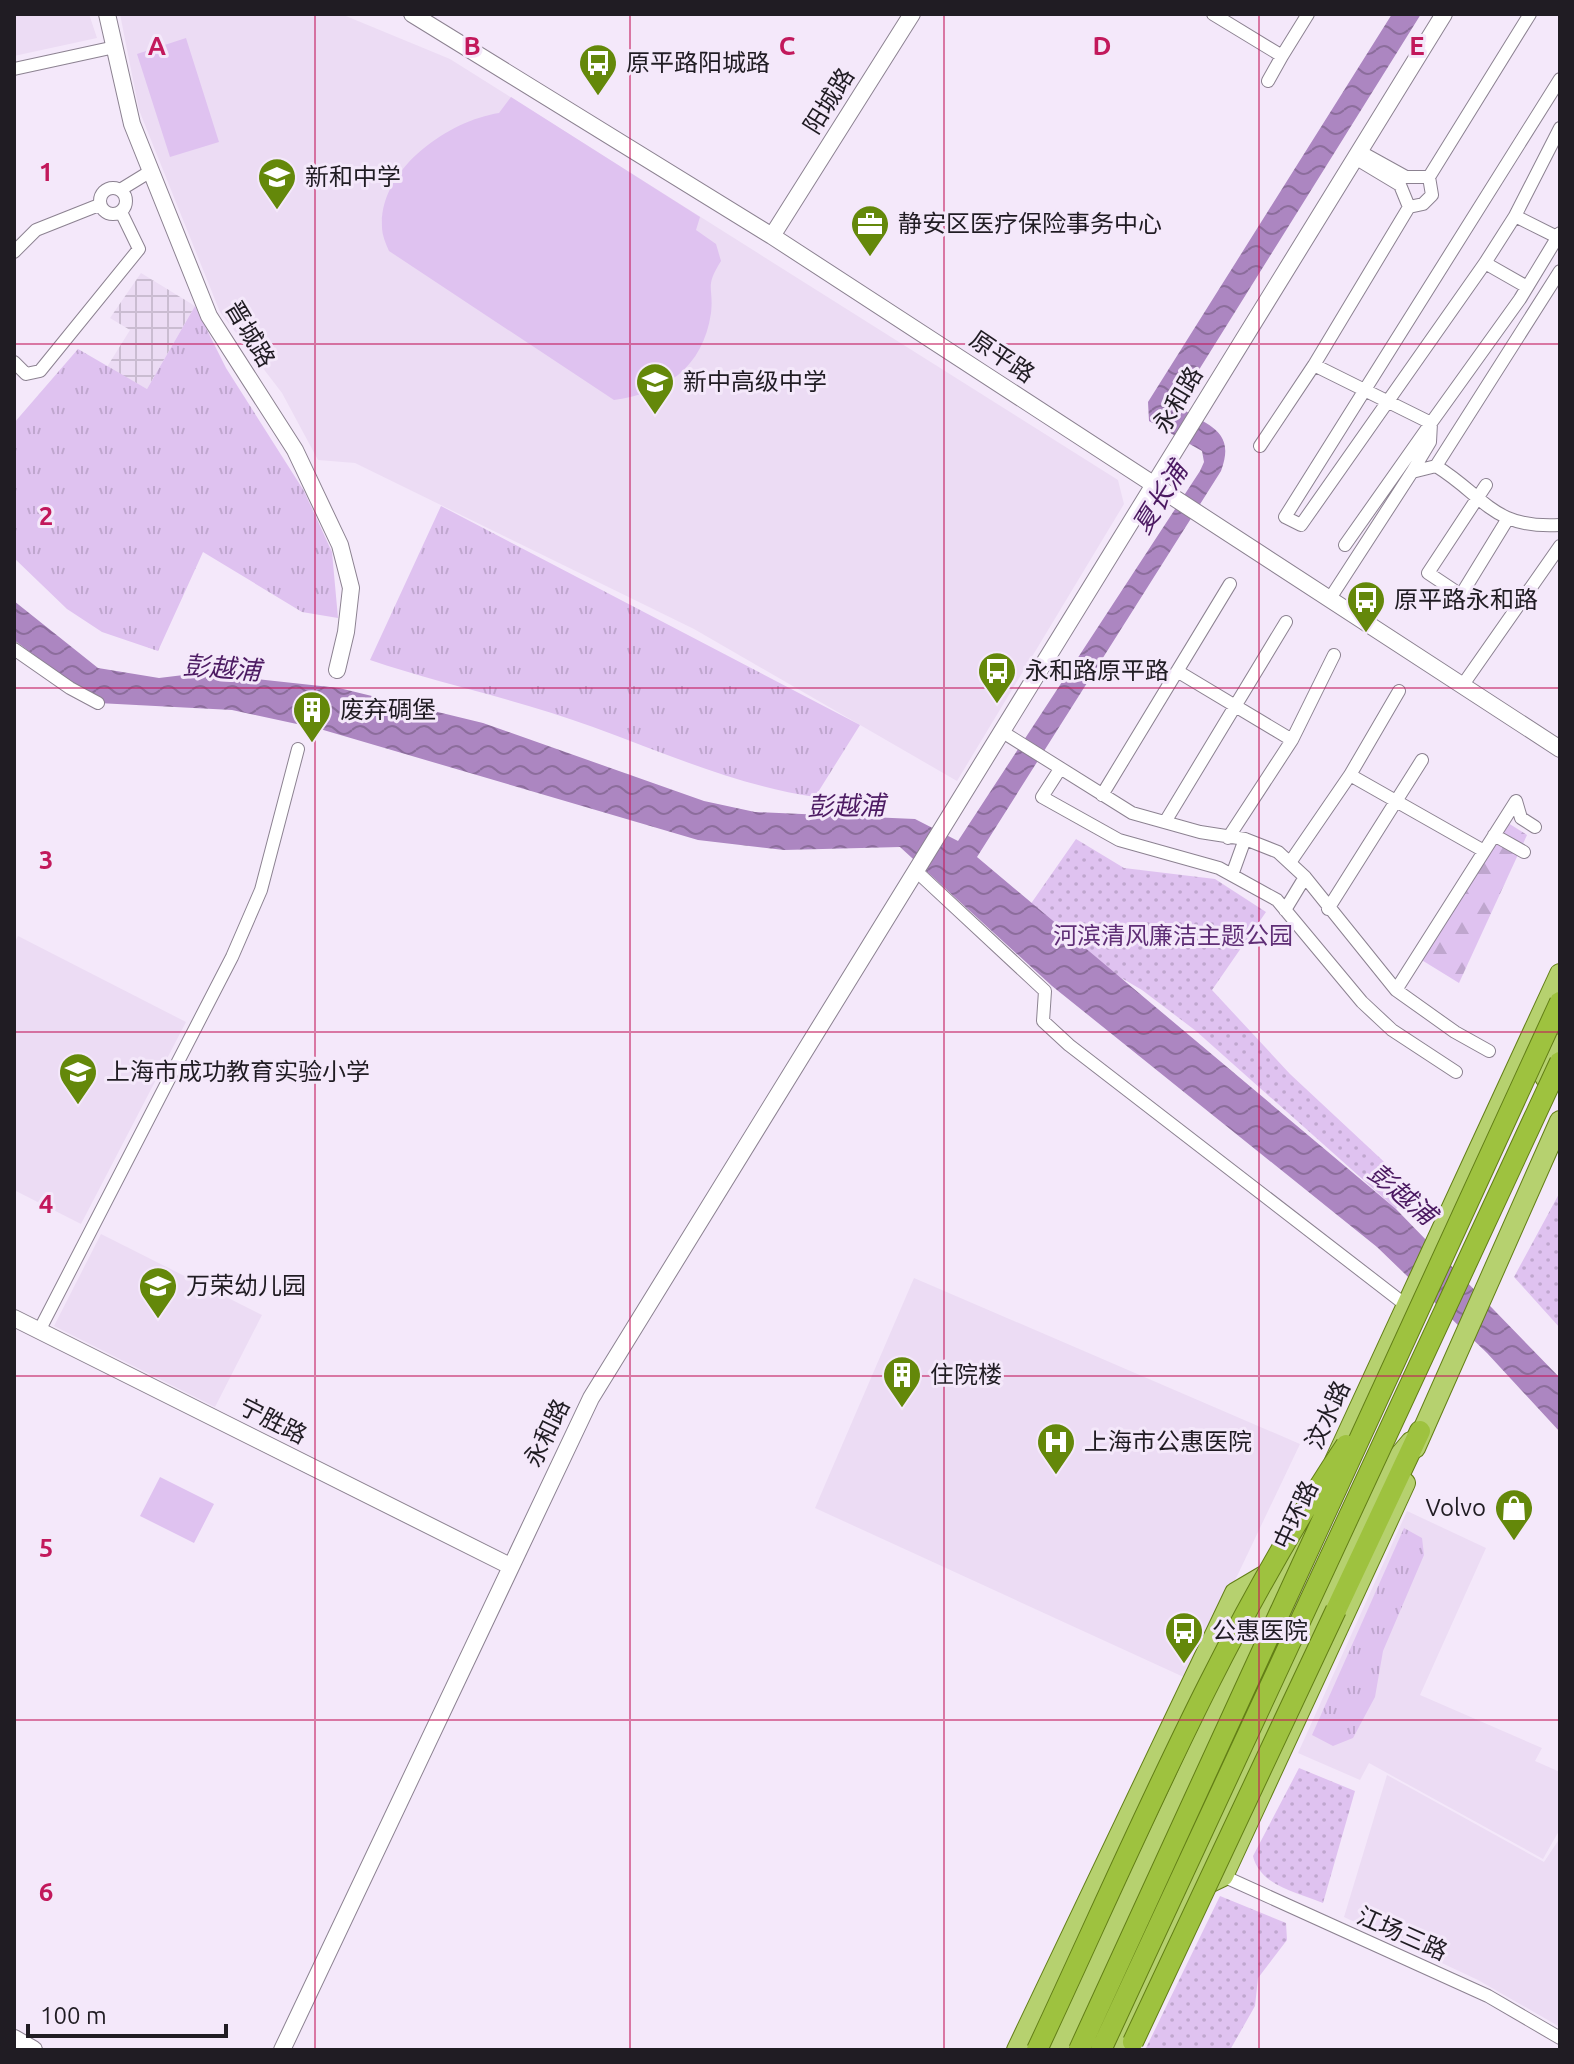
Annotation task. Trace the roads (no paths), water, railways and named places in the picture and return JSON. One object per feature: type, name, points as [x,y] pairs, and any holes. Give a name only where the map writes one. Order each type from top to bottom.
[{"type":"highway","name":"中环路","points":[[1078,2050],[1560,1002]]},
{"type":"highway","name":"中环路","points":[[1099,2050],[1560,1062]]},
{"type":"highway","points":[[1023,2050],[1226,1648],[1296,1520],[1381,1392]]},
{"type":"highway","points":[[1129,2050],[1329,1610],[1420,1431]]},
{"type":"main road","name":"汶水路","points":[[1459,1232],[1524,1052],[1560,974]]},
{"type":"main road","points":[[1524,1052],[1560,1013]]},
{"type":"main road","name":"汶水路","points":[[1459,1232],[1560,1019]]},
{"type":"main road","name":"汶水路","points":[[1057,2050],[1362,1405],[1417,1312],[1560,1044]]},
{"type":"main road","points":[[1194,1890],[1223,1876],[1403,1491],[1420,1431],[1559,1128]]},
{"type":"main road","points":[[1078,2050],[1211,1775],[1364,1444],[1417,1312],[1459,1232]]},
{"type":"main road","points":[[1099,2050],[1322,1558],[1417,1312]]},
{"type":"main road","points":[[1362,1405],[1364,1444]]},
{"type":"main road","points":[[1115,2050],[1329,1610],[1322,1558]]},
{"type":"main road","points":[[1023,2050],[1235,1593],[1288,1562]]},
{"type":"main road","points":[[1023,2050],[1070,2023]]},
{"type":"main road","points":[[14,2039],[33,2050]]},
{"type":"street","name":"晋城路","points":[[107,14],[132,124],[209,316],[295,450],[340,545],[351,588],[337,670]]},
{"type":"street","name":"原平路","points":[[412,14],[772,236],[1560,749]]},
{"type":"street","name":"阳城路","points":[[772,236],[912,14]]},
{"type":"street","points":[[1213,14],[1282,56]]},
{"type":"street","points":[[1268,81],[1308,14]]},
{"type":"street","name":"永和路","points":[[282,2050],[591,1398],[952,810],[1008,735],[1197,413],[1444,14]]},
{"type":"street","points":[[1260,446],[1314,365],[1409,207],[1423,204],[1432,195],[1429,177],[1530,14]]},
{"type":"street","points":[[14,69],[115,47]]},
{"type":"street","points":[[1560,79],[1367,391],[1285,517],[1301,525],[1385,401],[1485,263],[1515,216],[1560,128]]},
{"type":"street","points":[[1357,154],[1406,177],[1429,177]]},
{"type":"street","points":[[1357,154],[1400,185],[1409,207]]},
{"type":"street","points":[[120,190],[151,171]]},
{"type":"street","points":[[103,190],[126,193],[126,204],[121,212],[113,214],[99,205],[103,190]]},
{"type":"street","points":[[14,252],[36,230],[99,205]]},
{"type":"street","points":[[14,362],[26,374],[40,371],[139,249],[121,212]]},
{"type":"street","points":[[1345,545],[1527,287],[1559,235],[1515,216]]},
{"type":"street","points":[[1485,263],[1527,287]]},
{"type":"street","points":[[1412,472],[1436,466],[1560,271]]},
{"type":"street","points":[[1314,365],[1431,423]]},
{"type":"street","points":[[1329,600],[1430,442],[1431,423]]},
{"type":"street","points":[[1436,466],[1461,481],[1477,500],[1507,520],[1525,525],[1560,525]]},
{"type":"street","points":[[1486,485],[1428,573],[1461,595],[1507,520]]},
{"type":"street","points":[[1462,686],[1560,546]]},
{"type":"street","points":[[1102,795],[1230,584]]},
{"type":"street","points":[[1165,822],[1286,622]]},
{"type":"street","points":[[14,649],[70,688],[98,703]]},
{"type":"street","points":[[1228,838],[1292,740],[1334,655]]},
{"type":"street","points":[[1177,671],[1292,740]]},
{"type":"street","points":[[1291,861],[1350,775],[1399,691]]},
{"type":"street","points":[[1008,735],[1132,813],[1228,838],[1245,839],[1291,861],[1328,909],[1390,978],[1396,990],[1455,1032],[1489,1051]]},
{"type":"street","points":[[39,1331],[232,957],[261,890],[298,749]]},
{"type":"street","points":[[1328,909],[1422,760]]},
{"type":"street","points":[[1060,769],[1042,797],[1119,840],[1219,868],[1277,900],[1362,1002],[1392,1030],[1456,1072]]},
{"type":"street","points":[[1350,775],[1484,851]]},
{"type":"street","points":[[1396,990],[1516,801],[1521,818],[1535,827]]},
{"type":"street","points":[[1494,835],[1524,852]]},
{"type":"street","points":[[1232,875],[1245,839]]},
{"type":"street","points":[[915,870],[1045,991],[1043,1021],[1060,1037],[1417,1312]]},
{"type":"street","points":[[1285,910],[1305,877]]},
{"type":"street","name":"宁胜路","points":[[14,1318],[510,1566]]},
{"type":"street","name":"江场三路","points":[[1223,1876],[1488,1996],[1560,2038]]},
{"type":"water","points":[[1392,14],[1421,14],[1177,405],[1216,430],[1221,437],[1225,457],[1221,471],[977,857],[1396,1209],[1560,1378],[1560,1432],[1487,1353],[1377,1247],[1052,986],[900,847],[784,850],[698,840],[320,729],[232,710],[98,703],[14,640],[14,601],[98,668],[159,678],[200,673],[339,688],[483,723],[704,801],[755,812],[915,819],[958,841],[1200,471],[1204,462],[1202,451],[1149,421],[1148,402]]},
{"type":"place","name":"原平路阳城路","points":[[598,97]]},
{"type":"place","name":"新和中学","points":[[277,211]]},
{"type":"place","name":"静安区医疗保险事务中心","points":[[870,258]]},
{"type":"place","name":"新中高级中学","points":[[655,416]]},
{"type":"place","name":"原平路永和路","points":[[1366,634]]},
{"type":"place","name":"永和路原平路","points":[[997,705]]},
{"type":"place","name":"废弃碉堡","points":[[312,744]]},
{"type":"place","name":"上海市成功教育实验小学","points":[[78,1106]]},
{"type":"place","name":"万荣幼儿园","points":[[158,1320]]},
{"type":"place","name":"住院楼","points":[[902,1409]]},
{"type":"place","name":"上海市公惠医院","points":[[1056,1476]]},
{"type":"place","name":"Volvo","points":[[1514,1542]]},
{"type":"place","name":"公惠医院","points":[[1184,1665]]},
{"type":"water label","name":"夏长浦","points":[[1160,498]]},
{"type":"water label","name":"彭越浦","points":[[222,668]]},
{"type":"water label","name":"彭越浦","points":[[846,806]]},
{"type":"water label","name":"彭越浦","points":[[1402,1194]]},
{"type":"park label","name":"河滨清风廉洁主题公园","points":[[1173,936]]}]
